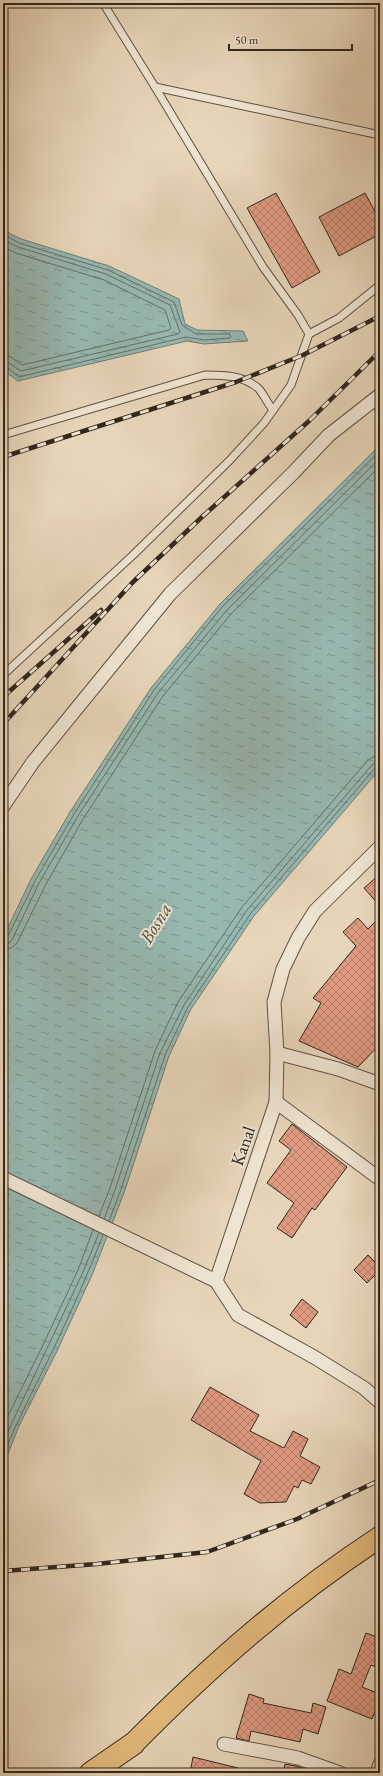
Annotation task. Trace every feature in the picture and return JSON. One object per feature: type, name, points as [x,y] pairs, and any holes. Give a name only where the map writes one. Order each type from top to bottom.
[{"type":"highway","points":[[91,1773],[133,1744]]},
{"type":"highway","points":[[107,1773],[133,1744]]},
{"type":"main road","points":[[133,1744],[211,1667],[260,1625],[336,1566],[380,1537]]},
{"type":"street","points":[[3,806],[33,762],[170,594],[293,473],[329,435],[380,395]]},
{"type":"street","name":"Kanal","points":[[216,1281],[276,1102],[277,1053],[274,1002],[283,970],[298,938],[315,911],[380,847]]},
{"type":"street","points":[[277,1053],[338,1069],[380,1084]]},
{"type":"street","points":[[276,1102],[380,1179]]},
{"type":"street","points":[[3,1178],[216,1281],[238,1315],[314,1356],[364,1388],[380,1402]]},
{"type":"street","points":[[224,1744],[298,1758],[340,1773]]},
{"type":"street","points":[[377,1773],[380,1764]]},
{"type":"lane","points":[[102,3],[155,87],[263,267],[298,315],[309,334]]},
{"type":"lane","points":[[155,87],[380,135]]},
{"type":"lane","points":[[3,675],[132,556],[224,466],[264,423],[291,385],[309,334],[339,318],[380,285]]},
{"type":"lane","points":[[3,436],[204,375],[227,375],[244,379],[259,389],[273,410]]},
{"type":"water","points":[[3,230],[21,239],[109,266],[179,299],[185,324],[197,330],[243,331],[248,341],[204,344],[187,341],[18,381],[3,370]]},
{"type":"water","name":"Bosna","points":[[380,445],[380,769],[254,916],[191,1009],[169,1056],[124,1193],[92,1275],[57,1351],[19,1426],[3,1466],[3,938],[31,879],[70,812],[151,688],[220,604]]},
{"type":"building","points":[[276,193],[320,272],[292,288],[247,208]]},
{"type":"building","points":[[365,193],[380,221],[380,234],[339,256],[319,217]]},
{"type":"building","points":[[380,874],[380,906],[364,888]]},
{"type":"building","points":[[380,917],[380,1044],[358,1067],[299,1041],[321,1003],[313,998],[356,946],[343,932],[358,918],[368,929]]},
{"type":"building","points":[[292,1124],[347,1167],[315,1210],[312,1208],[292,1238],[277,1228],[294,1203],[267,1183],[291,1150],[279,1141]]},
{"type":"building","points":[[368,1255],[380,1267],[380,1270],[367,1283],[354,1270]]},
{"type":"building","points":[[302,1299],[318,1312],[306,1328],[290,1315]]},
{"type":"building","points":[[210,1387],[259,1415],[250,1431],[284,1448],[293,1431],[308,1439],[300,1456],[320,1467],[311,1484],[302,1480],[298,1488],[294,1486],[286,1502],[260,1503],[244,1494],[261,1461],[191,1420]]},
{"type":"building","points":[[366,1633],[380,1638],[380,1668],[371,1665],[362,1687],[380,1694],[380,1699],[372,1719],[327,1701],[339,1669],[351,1674]]},
{"type":"building","points":[[249,1694],[264,1699],[263,1703],[311,1713],[313,1703],[326,1707],[318,1734],[303,1729],[300,1742],[251,1731],[249,1741],[236,1738]]},
{"type":"building","points":[[193,1757],[238,1768],[237,1773],[190,1773]]},
{"type":"building","points":[[285,1764],[296,1766],[316,1773],[283,1773]]},
{"type":"railway","points":[[3,457],[236,382],[303,355],[380,316]]},
{"type":"railway","points":[[3,724],[133,582],[203,516],[309,421],[380,351]]},
{"type":"railway","points":[[3,697],[101,610]]},
{"type":"railway","points":[[3,1571],[97,1564],[207,1552],[297,1519],[380,1480]]}]
